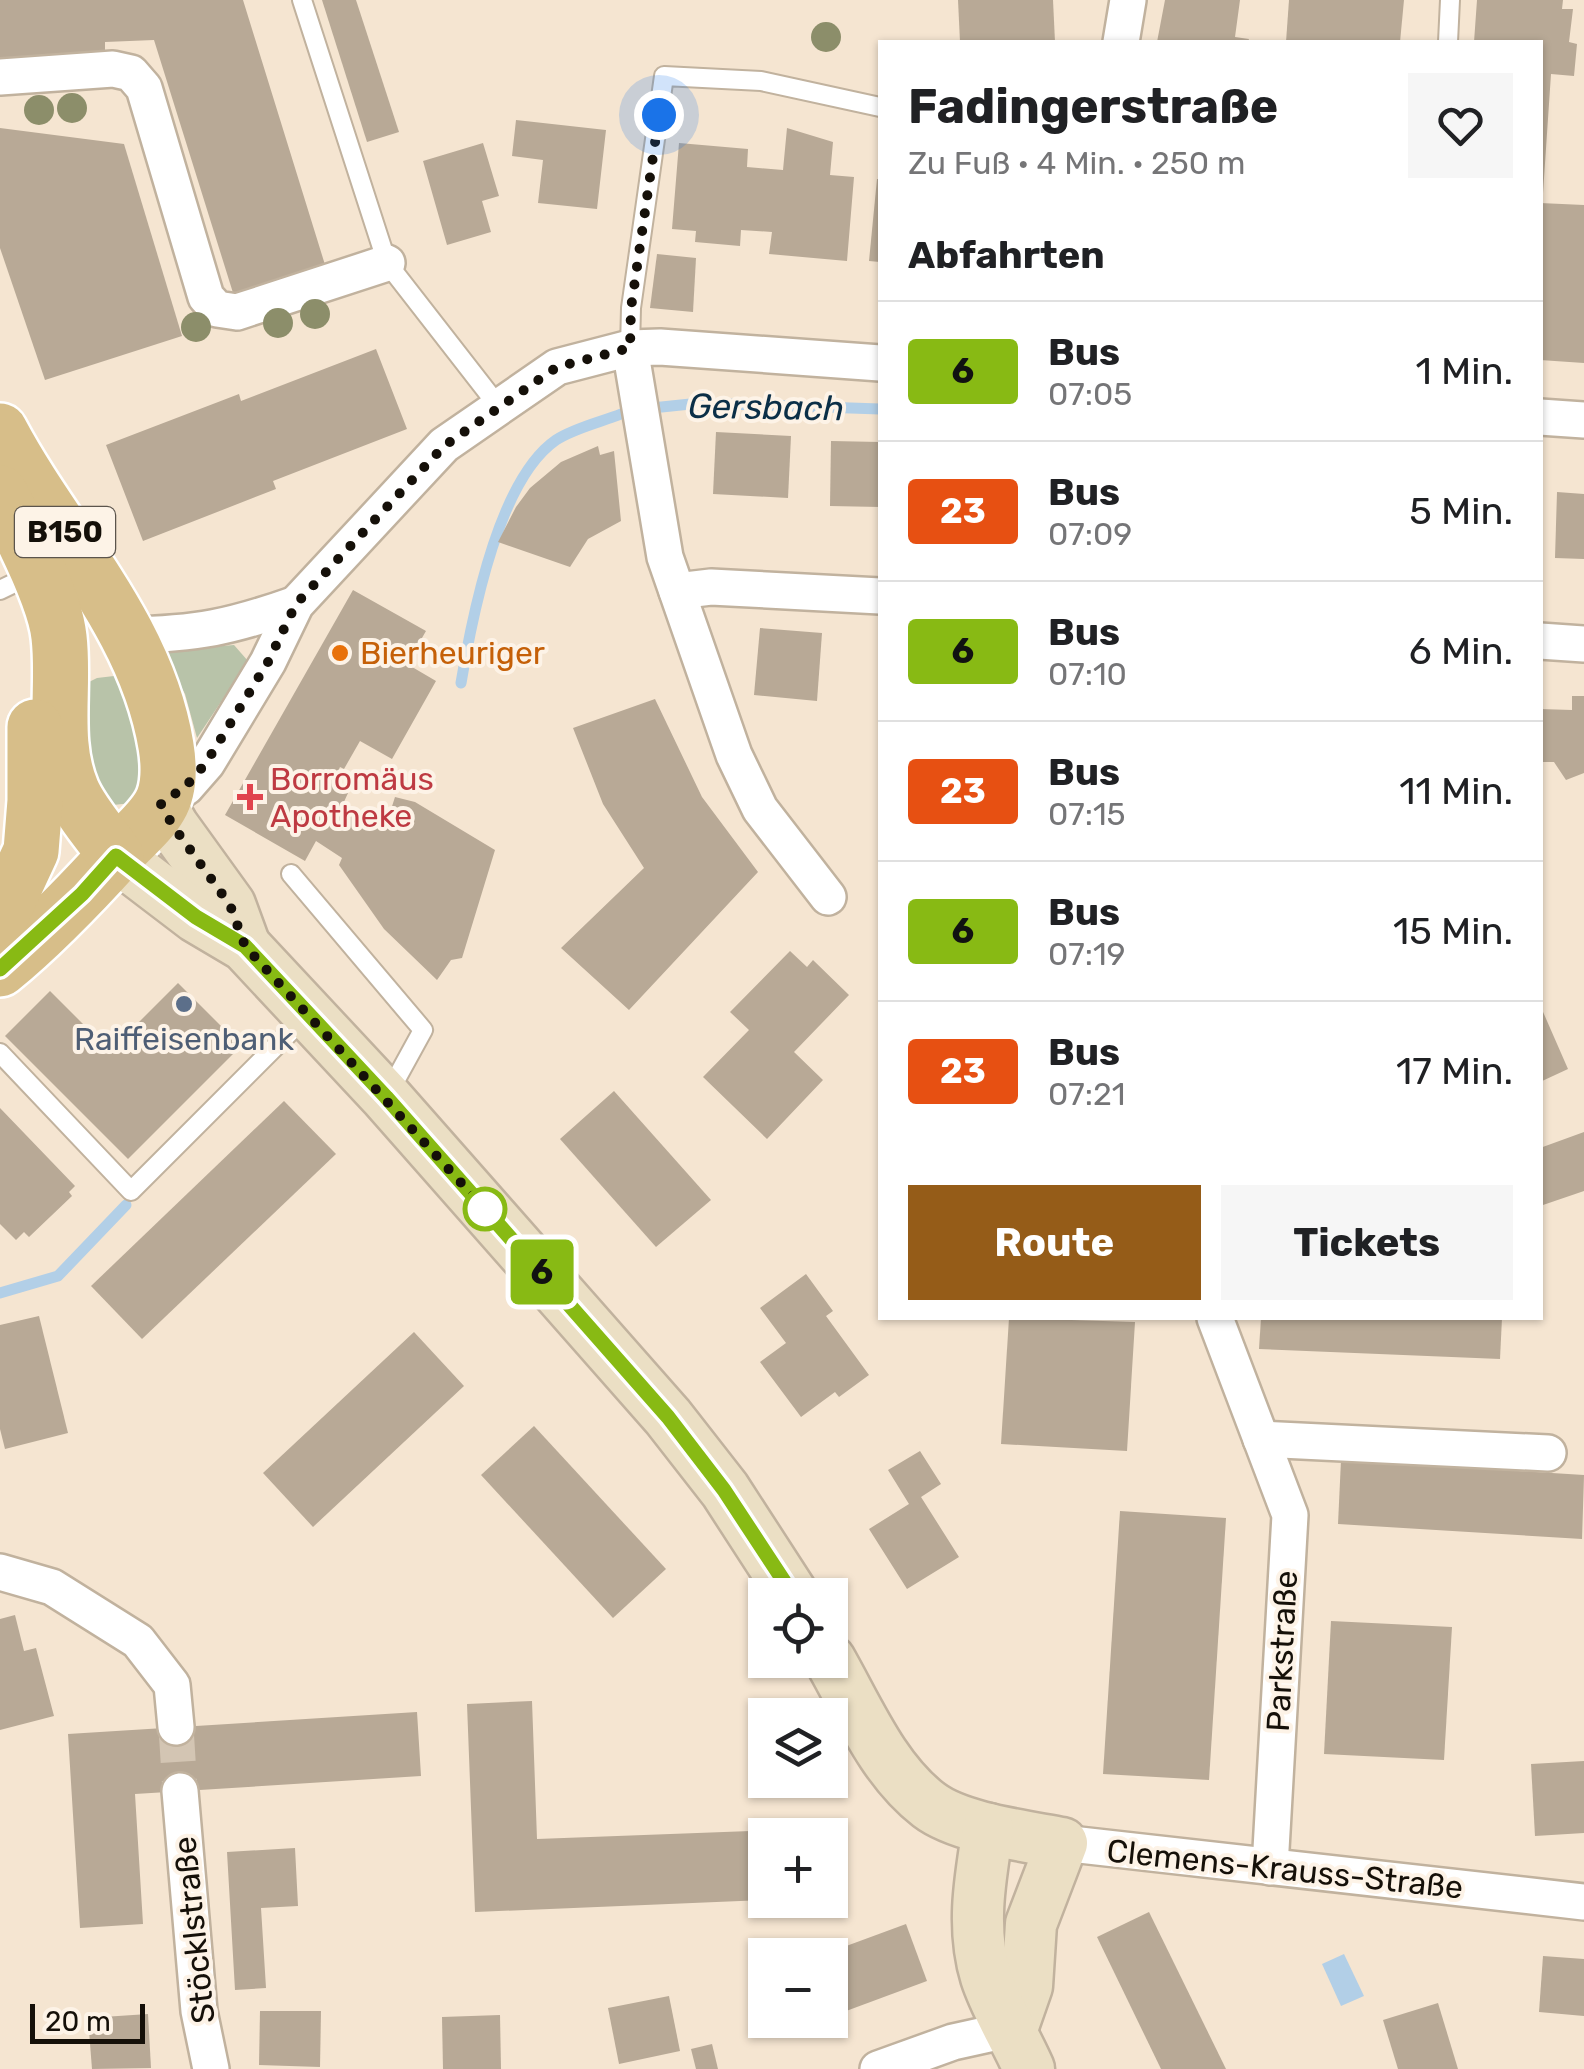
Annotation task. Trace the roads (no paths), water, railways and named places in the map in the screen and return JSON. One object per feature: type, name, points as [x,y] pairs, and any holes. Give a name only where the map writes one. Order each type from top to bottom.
[{"type":"main road","name":"B150","points":[[0,431],[36,573],[28,651],[47,678],[31,850],[0,918]]},
{"type":"main road","points":[[0,494],[36,573]]},
{"type":"main road","name":"B150","points":[[36,573],[128,635],[149,678],[161,715],[168,760],[161,804]]},
{"type":"main road","points":[[116,856],[73,793],[64,762],[59,714],[47,678],[82,647],[128,635]]},
{"type":"main road","points":[[0,969],[82,894],[161,804]]},
{"type":"street","points":[[1121,40],[1128,0]]},
{"type":"street","points":[[0,77],[113,69],[132,73],[144,88],[206,297],[216,309],[236,312],[387,263]]},
{"type":"street","points":[[630,348],[665,556],[734,754],[760,809],[828,897]]},
{"type":"street","points":[[245,946],[230,905],[161,804],[186,786],[206,763],[268,662],[296,604],[444,446],[557,367],[630,348],[878,363]]},
{"type":"street","points":[[1543,417],[1584,420]]},
{"type":"street","points":[[676,590],[710,587],[878,596]]},
{"type":"street","points":[[128,635],[203,632],[238,625],[296,604]]},
{"type":"street","points":[[1543,640],[1584,644]]},
{"type":"street","points":[[116,856],[196,917],[245,946],[386,1097],[668,1417],[724,1490],[783,1578]]},
{"type":"street","name":"Parkstraße","points":[[1216,1320],[1290,1515],[1270,1867]]},
{"type":"street","points":[[1262,1439],[1548,1453]]},
{"type":"street","points":[[0,1572],[52,1588],[138,1641],[172,1685],[176,1727]]},
{"type":"street","name":"Clemens-Krauss-Straße","points":[[840,1678],[890,1766],[931,1807],[988,1829],[1062,1843],[1584,1902]]},
{"type":"street","name":"Stöcklstraße","points":[[180,1791],[199,2011],[211,2069]]},
{"type":"street","points":[[988,1829],[977,1916],[979,1946],[987,1980],[1021,2049]]},
{"type":"street","points":[[1021,2049],[1031,1924],[1062,1843]]},
{"type":"street","points":[[878,2069],[952,2042],[1021,2049]]},
{"type":"lane","points":[[302,0],[387,263],[499,406]]},
{"type":"lane","points":[[1448,40],[1450,0]]},
{"type":"lane","points":[[630,348],[631,308],[664,76],[760,81],[878,107]]},
{"type":"lane","points":[[291,874],[423,1030],[386,1097]]},
{"type":"lane","points":[[0,1052],[131,1191],[308,1013]]},
{"type":"water","points":[[1344,1954],[1364,1996],[1341,2006],[1322,1964]]},
{"type":"waterway","name":"Gersbach","points":[[652,408],[700,403],[878,409]]},
{"type":"waterway","name":"Gersbach","points":[[461,683],[491,552],[518,486],[536,459],[556,440],[621,414]]},
{"type":"waterway","name":"Gersbach","points":[[0,1293],[58,1276],[126,1205]]},
{"type":"tunnel","points":[[176,1727],[180,1791]]},
{"type":"place","name":"Bierheuriger","points":[[340,653]]},
{"type":"place","name":"Borromäus Apotheke","points":[[250,797]]},
{"type":"place","name":"Raiffeisenbank","points":[[184,1004]]}]
